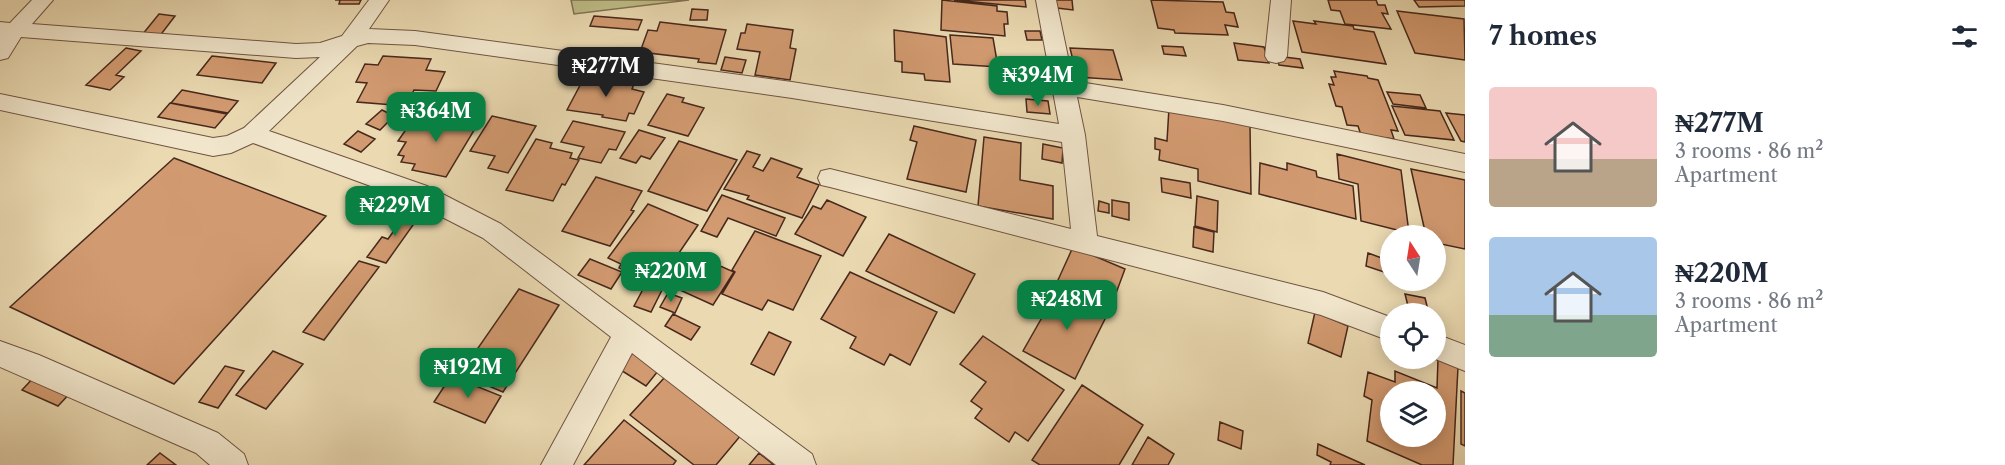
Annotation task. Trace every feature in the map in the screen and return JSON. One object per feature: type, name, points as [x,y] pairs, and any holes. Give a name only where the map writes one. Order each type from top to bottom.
[{"type":"street","points":[[0,53],[8,30],[43,0]]},
{"type":"street","points":[[0,102],[213,147],[231,144],[252,134],[350,41],[379,0]]},
{"type":"street","points":[[1046,0],[1073,135],[1086,243]]},
{"type":"street","points":[[1276,56],[1281,0]]},
{"type":"street","points":[[8,30],[296,51],[321,50],[367,36],[415,38],[792,90],[1073,135]]},
{"type":"street","points":[[1063,87],[1223,113],[1465,163]]},
{"type":"street","points":[[252,134],[418,193],[492,231],[801,465]]},
{"type":"street","points":[[830,178],[1323,304],[1380,326]]},
{"type":"street","points":[[556,465],[627,335]]},
{"type":"street","points":[[1446,351],[1465,358]]},
{"type":"street","points":[[0,354],[29,364],[207,443],[233,465]]},
{"type":"green space","points":[[571,0],[689,0],[574,14]]},
{"type":"building","points":[[340,0],[361,0],[359,4],[339,4]]},
{"type":"building","points":[[942,0],[997,6],[997,11],[1007,12],[1008,24],[1004,24],[1005,36],[941,30]]},
{"type":"building","points":[[954,0],[1025,0],[1026,7]]},
{"type":"building","points":[[1056,0],[1072,0],[1073,10],[1057,8]]},
{"type":"building","points":[[1151,0],[1223,2],[1226,12],[1234,13],[1238,27],[1225,25],[1228,35],[1175,33],[1174,30],[1158,28]]},
{"type":"building","points":[[1328,0],[1376,0],[1378,5],[1385,5],[1388,14],[1382,13],[1391,29],[1345,24],[1340,11],[1331,10]]},
{"type":"building","points":[[1414,0],[1465,0],[1465,6],[1419,7]]},
{"type":"building","points":[[692,9],[708,10],[707,20],[690,20]]},
{"type":"building","points":[[1397,11],[1464,19],[1465,60],[1415,53]]},
{"type":"building","points":[[159,14],[175,16],[159,37],[142,35]]},
{"type":"building","points":[[594,16],[642,20],[638,30],[590,26]]},
{"type":"building","points":[[1293,21],[1353,26],[1354,29],[1374,32],[1386,64],[1302,52]]},
{"type":"building","points":[[660,22],[726,30],[716,64],[698,62],[699,59],[640,52],[648,30],[657,31]]},
{"type":"building","points":[[747,24],[793,30],[790,48],[796,49],[790,80],[755,75],[760,52],[737,49],[741,33],[745,33]]},
{"type":"building","points":[[894,30],[946,37],[950,82],[925,80],[924,74],[902,72],[902,62],[895,61]]},
{"type":"building","points":[[1025,31],[1040,31],[1042,40],[1027,40]]},
{"type":"building","points":[[950,35],[993,38],[998,67],[953,64]]},
{"type":"building","points":[[1234,43],[1264,47],[1269,63],[1238,60]]},
{"type":"building","points":[[1162,46],[1183,47],[1186,56],[1164,54]]},
{"type":"building","points":[[126,48],[141,51],[116,75],[124,77],[110,90],[86,85]]},
{"type":"building","points":[[1070,48],[1113,50],[1122,80],[1077,77]]},
{"type":"building","points":[[212,56],[276,63],[262,83],[197,75]]},
{"type":"building","points":[[383,56],[431,59],[426,70],[445,72],[436,91],[414,90],[406,106],[357,102],[367,83],[356,82],[365,64],[378,65]]},
{"type":"building","points":[[1276,56],[1300,59],[1303,68],[1279,65]]},
{"type":"building","points":[[725,57],[746,60],[742,73],[721,70]]},
{"type":"building","points":[[1334,71],[1378,80],[1398,131],[1391,130],[1394,139],[1361,135],[1358,126],[1347,125],[1342,107],[1336,106],[1329,84],[1334,85],[1331,77],[1336,77]]},
{"type":"building","points":[[585,76],[634,84],[632,89],[644,92],[634,114],[629,113],[626,121],[567,110]]},
{"type":"building","points":[[182,90],[238,101],[228,113],[171,103]]},
{"type":"building","points":[[1387,92],[1420,95],[1426,108],[1393,104]]},
{"type":"building","points":[[667,94],[684,98],[682,102],[704,108],[688,136],[648,125]]},
{"type":"building","points":[[1026,99],[1048,101],[1050,114],[1027,112]]},
{"type":"building","points":[[170,103],[227,114],[215,128],[158,117]]},
{"type":"building","points":[[1392,106],[1440,111],[1454,140],[1405,135]]},
{"type":"building","points":[[1169,108],[1250,126],[1251,194],[1198,181],[1198,169],[1159,160],[1160,150],[1155,149],[1155,138],[1167,141]]},
{"type":"building","points":[[382,110],[394,116],[380,130],[366,124]]},
{"type":"building","points":[[422,112],[479,122],[446,177],[412,170],[415,164],[401,162],[404,156],[398,155],[406,142],[398,141],[409,125],[413,126]]},
{"type":"building","points":[[1446,113],[1465,115],[1465,142],[1461,141]]},
{"type":"building","points":[[492,116],[536,126],[508,173],[488,168],[495,156],[470,151]]},
{"type":"building","points":[[573,121],[625,132],[616,150],[609,149],[601,163],[578,158],[584,147],[561,142]]},
{"type":"building","points":[[914,126],[976,140],[966,192],[907,179],[917,142],[910,140]]},
{"type":"building","points":[[639,130],[665,138],[650,159],[641,156],[636,163],[620,158]]},
{"type":"building","points":[[358,131],[375,139],[361,152],[344,144]]},
{"type":"building","points":[[984,137],[1021,143],[1020,180],[1053,186],[1053,219],[978,206]]},
{"type":"building","points":[[536,139],[552,143],[550,148],[572,153],[570,158],[579,160],[553,201],[506,190]]},
{"type":"building","points":[[679,141],[737,160],[707,211],[648,191]]},
{"type":"building","points":[[1043,144],[1063,148],[1062,163],[1042,159]]},
{"type":"building","points":[[747,151],[760,155],[753,167],[763,171],[771,158],[802,169],[797,177],[819,185],[802,218],[747,199],[749,196],[724,189]]},
{"type":"building","points":[[1337,154],[1401,170],[1408,225],[1380,226],[1361,221],[1358,184],[1339,179]]},
{"type":"building","points":[[174,158],[326,216],[174,384],[10,307]]},
{"type":"building","points":[[1260,163],[1287,170],[1287,163],[1316,171],[1317,177],[1353,186],[1356,219],[1259,194]]},
{"type":"building","points":[[1411,169],[1465,180],[1465,249],[1446,245],[1446,225],[1424,225]]},
{"type":"building","points":[[596,177],[642,191],[631,210],[634,211],[610,246],[562,231]]},
{"type":"building","points":[[1161,178],[1190,183],[1191,198],[1162,192]]},
{"type":"building","points":[[722,195],[785,218],[776,236],[728,218],[717,237],[701,231]]},
{"type":"building","points":[[1197,196],[1218,201],[1217,232],[1195,226]]},
{"type":"building","points":[[827,200],[866,217],[843,256],[795,234],[813,206],[821,209]]},
{"type":"building","points":[[1112,200],[1129,203],[1129,220],[1112,216]]},
{"type":"building","points":[[1099,201],[1109,204],[1109,213],[1098,211]]},
{"type":"building","points":[[648,204],[698,225],[664,275],[643,266],[637,276],[619,268],[621,264],[608,258]]},
{"type":"building","points":[[411,207],[423,211],[386,263],[367,257],[382,237],[388,239]]},
{"type":"building","points":[[1194,227],[1214,232],[1213,252],[1193,247]]},
{"type":"building","points":[[755,231],[821,256],[793,310],[768,300],[762,310],[722,294],[735,272],[732,270]]},
{"type":"building","points":[[889,234],[975,274],[954,313],[866,271]]},
{"type":"building","points":[[1073,247],[1125,269],[1112,304],[1058,280]]},
{"type":"building","points":[[1368,253],[1380,257],[1380,271],[1366,266]]},
{"type":"building","points":[[693,254],[734,272],[713,305],[671,286]]},
{"type":"building","points":[[590,259],[622,272],[611,289],[578,275]]},
{"type":"building","points":[[359,261],[379,267],[324,340],[303,332]]},
{"type":"building","points":[[850,272],[937,312],[910,365],[890,354],[884,365],[850,348],[856,337],[821,319]]},
{"type":"building","points":[[648,280],[664,286],[651,312],[634,306]]},
{"type":"building","points":[[1061,284],[1110,309],[1075,379],[1023,351]]},
{"type":"building","points":[[519,289],[559,305],[503,392],[460,374]]},
{"type":"building","points":[[668,293],[682,298],[675,313],[660,307]]},
{"type":"building","points":[[1405,294],[1425,298],[1426,303],[1407,303]]},
{"type":"building","points":[[1315,312],[1348,326],[1341,357],[1308,343]]},
{"type":"building","points":[[673,314],[700,327],[691,340],[665,326]]},
{"type":"building","points":[[769,332],[791,342],[774,375],[751,364]]},
{"type":"building","points":[[983,336],[1064,390],[1028,441],[1015,432],[1009,442],[975,418],[982,409],[971,401],[986,382],[960,364]]},
{"type":"building","points":[[632,348],[662,366],[646,386],[616,367]]},
{"type":"building","points":[[273,351],[303,364],[266,409],[236,395]]},
{"type":"building","points":[[1446,362],[1458,367],[1453,465],[1422,465],[1381,447],[1446,447],[1446,381],[1437,381],[1438,369],[1446,369]]},
{"type":"building","points":[[225,366],[244,371],[218,408],[199,402]]},
{"type":"building","points":[[1395,371],[1420,381],[1395,381]]},
{"type":"building","points":[[1368,372],[1392,381],[1380,381],[1380,447],[1367,441],[1372,400],[1364,396]]},
{"type":"building","points":[[37,374],[73,390],[58,406],[22,390]]},
{"type":"building","points":[[451,376],[501,396],[485,423],[434,402]]},
{"type":"building","points":[[665,377],[742,434],[716,465],[694,465],[630,415]]},
{"type":"building","points":[[1082,385],[1143,425],[1119,465],[1040,465],[1032,460]]},
{"type":"building","points":[[1461,391],[1465,393],[1465,446],[1461,444]]},
{"type":"building","points":[[624,420],[676,461],[673,465],[584,465]]},
{"type":"building","points":[[1220,422],[1243,431],[1241,449],[1218,440]]},
{"type":"building","points":[[1148,437],[1174,454],[1168,465],[1132,465]]},
{"type":"building","points":[[1318,444],[1365,465],[1330,465],[1331,462],[1317,455]]},
{"type":"building","points":[[160,453],[176,465],[147,465]]},
{"type":"building","points":[[759,453],[774,465],[749,465]]}]
